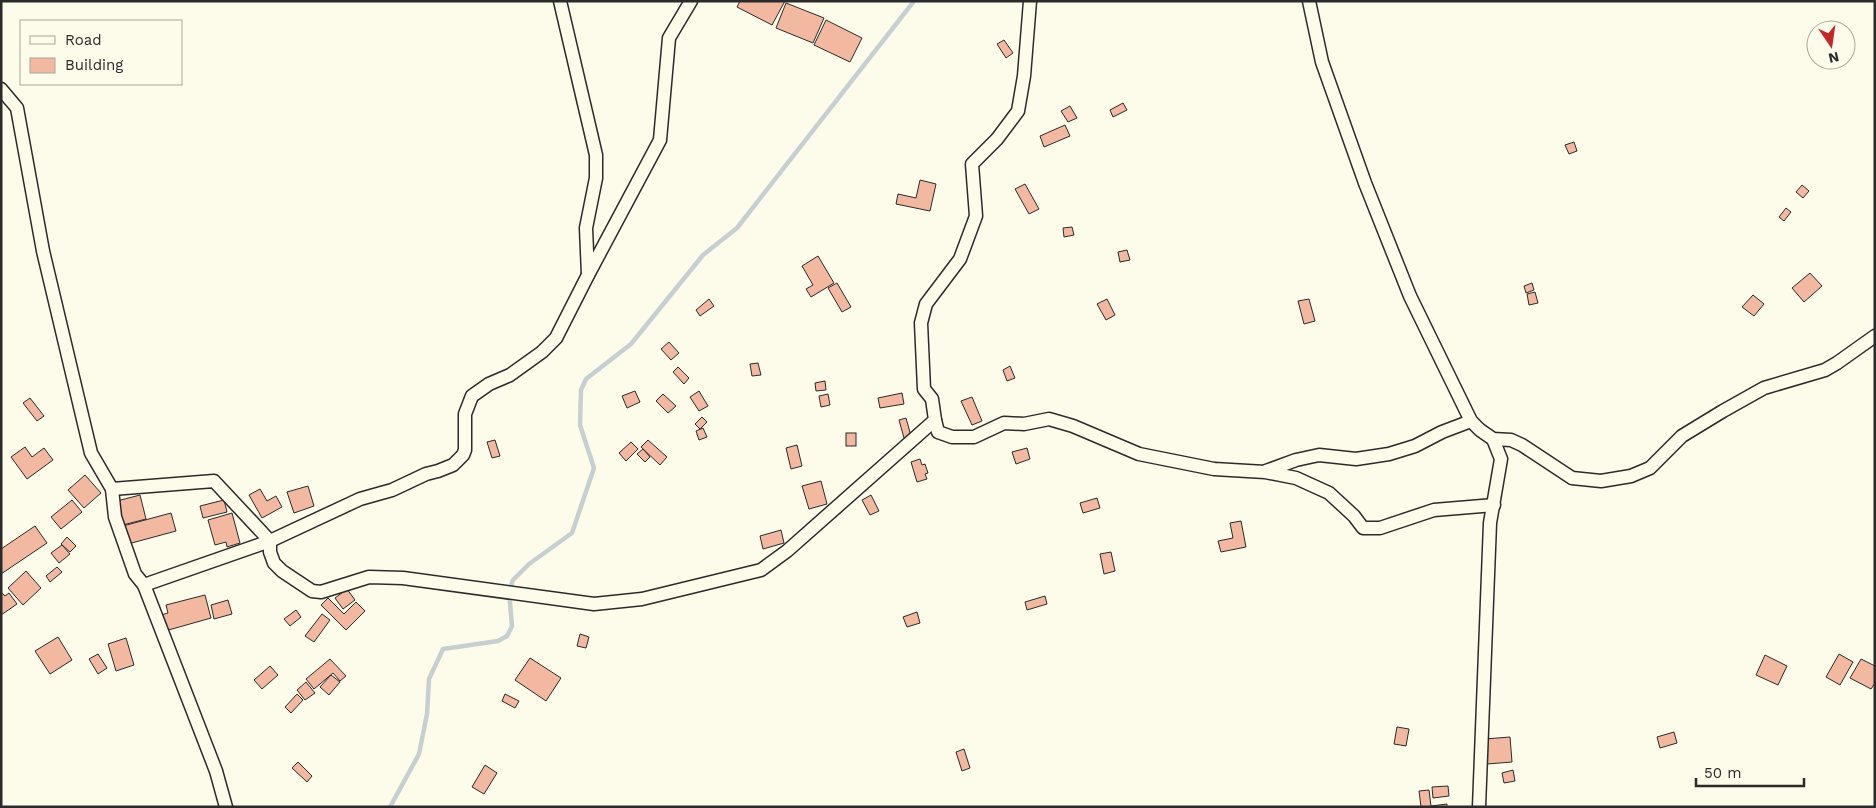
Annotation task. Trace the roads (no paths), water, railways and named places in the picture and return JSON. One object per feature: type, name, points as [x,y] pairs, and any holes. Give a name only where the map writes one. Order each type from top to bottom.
[{"type":"street","points":[[560,1],[596,155],[596,178],[586,228],[588,276]]},
{"type":"street","points":[[144,585],[270,541],[360,499],[392,490],[426,474],[454,465],[465,450],[465,414],[472,396],[489,384],[510,375],[542,352],[556,338],[660,140],[669,38],[691,1]]},
{"type":"street","points":[[1030,1],[1024,76],[1018,111],[997,138],[972,164],[976,216],[960,259],[926,304],[921,323],[924,389],[932,399],[938,432],[952,437],[974,438],[1004,424],[1024,424],[1048,419],[1073,426],[1139,454],[1214,469],[1265,472],[1296,478],[1329,493],[1354,516],[1363,528],[1380,528],[1434,510],[1494,505]]},
{"type":"street","points":[[1308,1],[1322,62],[1365,183],[1410,296],[1472,421],[1480,430],[1493,439],[1511,440],[1522,445],[1572,478],[1601,481],[1631,476],[1650,468],[1682,436],[1723,411],[1764,388],[1825,370],[1838,363],[1875,336]]},
{"type":"street","points":[[1,89],[18,108],[43,251],[91,453],[112,489],[115,517],[135,574],[144,585],[216,771],[226,807]]},
{"type":"street","points":[[112,489],[214,481],[270,541],[270,552],[274,563],[282,571],[312,591],[321,592],[369,577],[403,578],[594,604],[642,599],[761,570],[787,552],[935,420]]},
{"type":"street","points":[[1265,472],[1296,460],[1319,455],[1356,459],[1389,454],[1416,446],[1442,432],[1472,421]]},
{"type":"street","points":[[1479,807],[1490,533],[1501,459],[1493,439]]},
{"type":"waterway","points":[[390,807],[419,754],[427,714],[429,679],[443,649],[498,641],[507,636],[512,626],[509,591],[513,580],[529,564],[572,533],[594,468],[580,425],[581,390],[586,379],[631,344],[703,255],[737,228],[914,1]]}]
